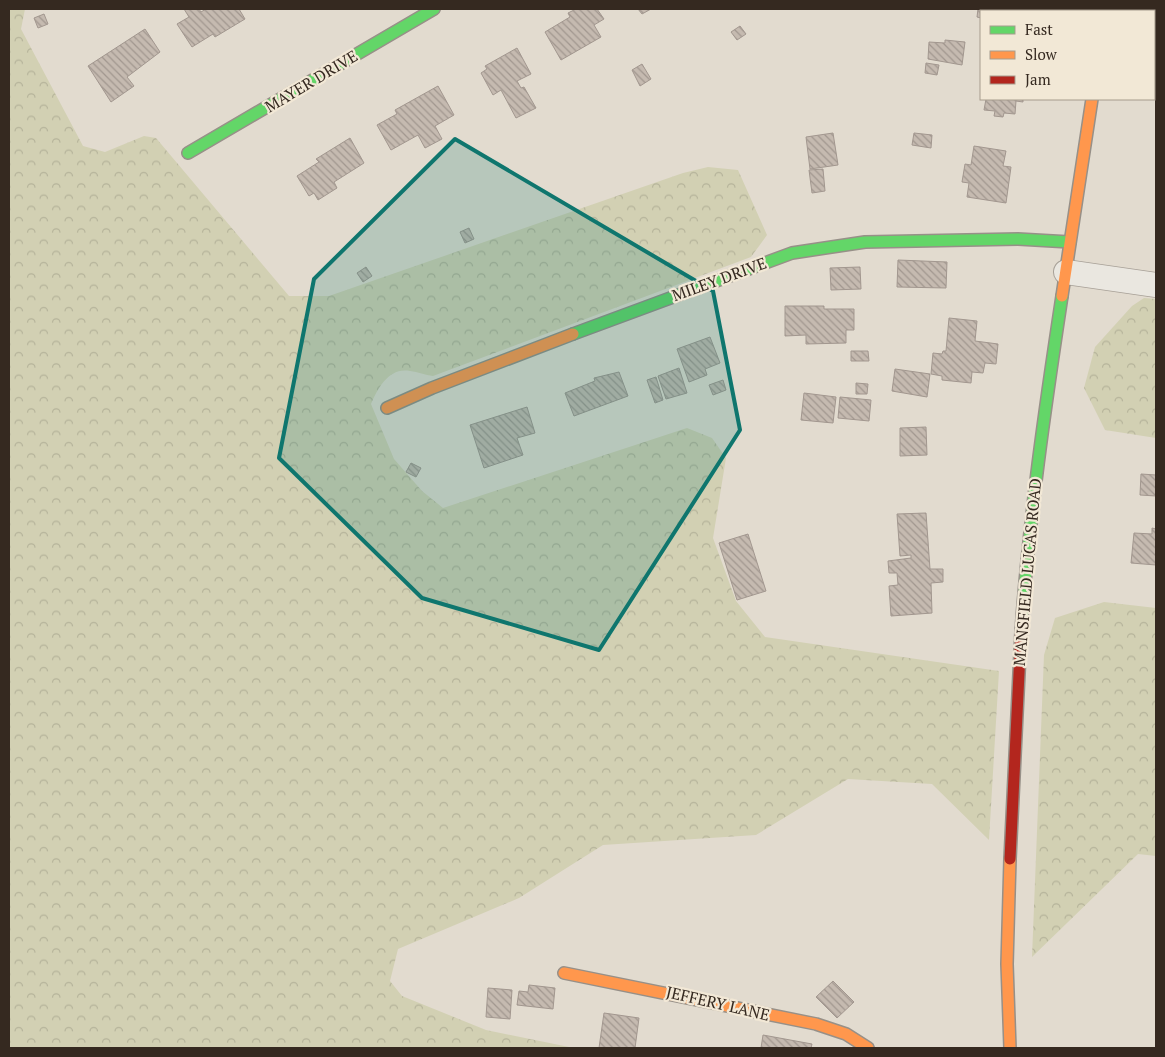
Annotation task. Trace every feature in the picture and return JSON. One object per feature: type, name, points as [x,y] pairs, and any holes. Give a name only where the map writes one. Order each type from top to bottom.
[{"type":"street","name":"MAYER DRIVE","points":[[188,153],[434,9]]},
{"type":"street","name":"MANSFIELD LUCAS ROAD","points":[[1010,1048],[1007,964],[1011,839],[1024,585],[1035,477],[1092,100]]},
{"type":"street","name":"MILEY DRIVE","points":[[387,408],[438,386],[640,308],[792,254],[865,242],[1018,239],[1070,242]]},
{"type":"street","points":[[1066,272],[1156,285]]},
{"type":"street","name":"JEFFERY LANE","points":[[564,974],[659,990],[821,1026],[853,1038],[868,1048]]},
{"type":"highlighted area","points":[[455,139],[713,291],[740,430],[599,650],[422,598],[279,458],[314,279]]},
{"type":"green space","points":[[9,9],[25,9],[21,29],[83,146],[105,152],[144,136],[156,138],[289,296],[329,296],[683,173],[708,167],[738,170],[767,235],[751,257],[433,376],[410,371],[396,372],[390,375],[381,385],[371,404],[394,459],[422,491],[443,508],[687,428],[712,438],[726,458],[713,538],[736,601],[765,637],[999,671],[989,840],[932,784],[848,779],[756,835],[603,845],[519,898],[398,949],[390,981],[402,996],[486,1030],[574,1048],[9,1048]]},
{"type":"green space","points":[[1144,298],[1156,299],[1156,438],[1105,430],[1084,388],[1095,347],[1132,306]]},
{"type":"green space","points":[[1104,602],[1156,608],[1156,856],[1138,854],[1032,957],[1044,655],[1055,618]]},
{"type":"building","points":[[184,9],[199,9],[201,12],[206,9],[239,9],[245,19],[215,37],[213,34],[192,47],[177,24],[189,17]]},
{"type":"building","points":[[576,9],[597,9],[604,19],[594,25],[601,37],[561,60],[545,32],[570,17],[568,13]]},
{"type":"building","points":[[638,9],[651,9],[642,14]]},
{"type":"building","points":[[978,9],[1031,9],[980,10],[980,18],[977,17]]},
{"type":"building","points":[[44,14],[48,24],[38,28],[34,18]]},
{"type":"building","points":[[740,26],[746,34],[737,40],[731,32]]},
{"type":"building","points":[[145,29],[160,52],[127,77],[134,86],[111,102],[88,66]]},
{"type":"building","points":[[945,40],[965,42],[962,65],[928,59],[929,42],[945,43]]},
{"type":"building","points":[[517,48],[531,74],[517,81],[521,88],[524,87],[536,108],[516,118],[501,90],[493,95],[481,73],[487,69],[485,66]]},
{"type":"building","points":[[926,63],[939,65],[937,75],[925,73]]},
{"type":"building","points":[[642,64],[651,79],[640,86],[632,70]]},
{"type":"building","points":[[438,86],[454,115],[435,126],[442,139],[425,148],[418,135],[391,150],[377,125],[397,114],[395,110]]},
{"type":"building","points":[[986,100],[1023,100],[1023,102],[1016,101],[1015,114],[1004,113],[1003,117],[994,116],[995,111],[984,110]]},
{"type":"building","points":[[833,133],[838,165],[810,169],[806,137]]},
{"type":"building","points":[[914,133],[932,135],[931,148],[912,145]]},
{"type":"building","points":[[350,138],[364,163],[334,182],[337,188],[318,200],[314,193],[309,196],[297,176],[319,162],[316,159]]},
{"type":"building","points":[[974,146],[1006,151],[1003,166],[1011,167],[1006,203],[967,197],[969,183],[962,182],[965,164],[971,165]]},
{"type":"building","points":[[823,169],[825,191],[812,193],[809,170]]},
{"type":"building","points":[[469,228],[474,239],[465,243],[460,232]]},
{"type":"building","points":[[898,260],[947,262],[946,288],[897,287]]},
{"type":"building","points":[[366,267],[372,276],[363,282],[357,273]]},
{"type":"building","points":[[860,267],[861,289],[831,290],[830,268]]},
{"type":"building","points":[[785,306],[824,306],[824,309],[854,309],[854,330],[846,330],[846,343],[806,344],[806,335],[785,336]]},
{"type":"building","points":[[949,318],[977,321],[975,341],[998,344],[996,364],[985,363],[983,373],[972,372],[971,383],[942,380],[942,376],[931,374],[933,353],[942,354],[943,351],[946,351]]},
{"type":"building","points":[[710,337],[720,363],[705,369],[707,375],[689,382],[677,349]]},
{"type":"building","points":[[851,351],[868,351],[869,361],[851,361]]},
{"type":"building","points":[[679,368],[687,393],[666,399],[658,376]]},
{"type":"building","points":[[895,369],[930,374],[927,397],[892,391]]},
{"type":"building","points":[[619,372],[628,396],[574,416],[565,393],[595,381],[594,378]]},
{"type":"building","points":[[656,377],[663,400],[655,403],[647,380]]},
{"type":"building","points":[[723,380],[726,390],[713,395],[709,385]]},
{"type":"building","points":[[856,383],[868,384],[867,394],[856,394]]},
{"type":"building","points":[[804,393],[836,397],[833,423],[801,420]]},
{"type":"building","points":[[840,397],[871,400],[869,421],[838,418]]},
{"type":"building","points":[[527,407],[535,433],[517,438],[523,455],[484,468],[470,425]]},
{"type":"building","points":[[926,427],[927,455],[900,456],[900,428]]},
{"type":"building","points":[[411,463],[421,468],[416,477],[406,472]]},
{"type":"building","points":[[1141,474],[1156,475],[1156,496],[1140,495]]},
{"type":"building","points":[[926,513],[930,569],[943,569],[943,582],[931,583],[932,613],[891,616],[889,586],[898,585],[897,573],[889,573],[888,561],[911,558],[911,555],[900,556],[897,514]]},
{"type":"building","points":[[1152,528],[1156,529],[1156,565],[1131,563],[1134,533],[1152,534]]},
{"type":"building","points":[[748,534],[766,591],[737,600],[719,543]]},
{"type":"building","points":[[833,981],[854,1002],[837,1018],[816,997]]},
{"type":"building","points":[[529,985],[555,988],[553,1009],[517,1005],[519,991],[528,992]]},
{"type":"building","points":[[488,988],[512,990],[510,1019],[486,1017]]},
{"type":"building","points":[[604,1013],[639,1018],[635,1048],[599,1048]]},
{"type":"building","points":[[763,1035],[812,1044],[811,1048],[761,1048]]},
{"type":"traffic: fast","points":[[188,153],[434,9]]},
{"type":"traffic: fast","points":[[573,334],[792,253],[865,242],[1018,239],[1070,242]]},
{"type":"traffic: fast","points":[[1021,632],[1033,506],[1062,296]]},
{"type":"traffic: slow","points":[[1062,296],[1092,100]]},
{"type":"traffic: slow","points":[[387,408],[432,388],[573,334]]},
{"type":"traffic: slow","points":[[1010,859],[1007,964],[1010,1048]]},
{"type":"traffic: slow","points":[[564,973],[816,1024],[846,1034],[868,1048]]},
{"type":"traffic: jam","points":[[1010,859],[1021,632]]}]
